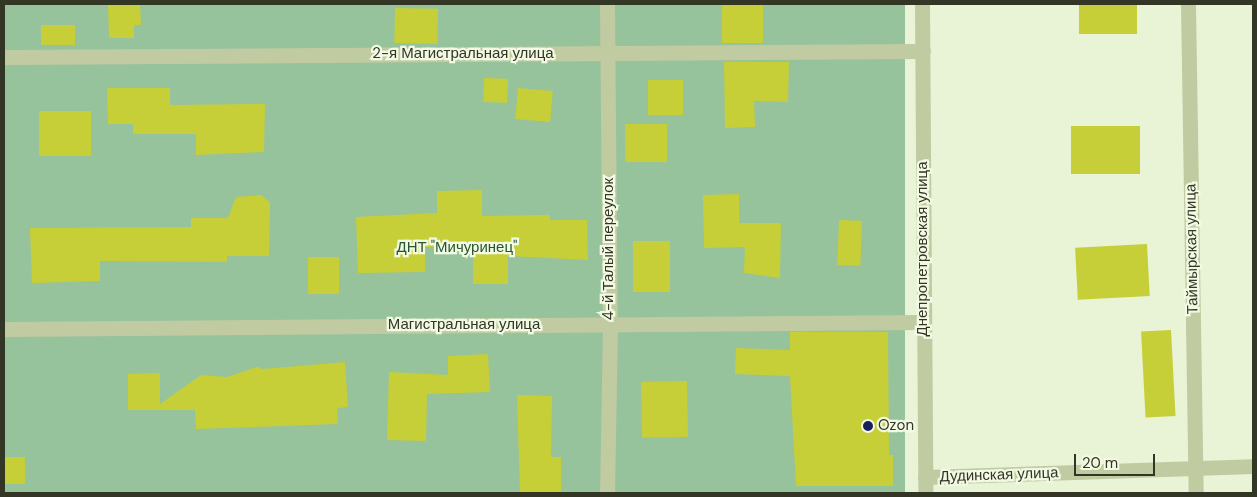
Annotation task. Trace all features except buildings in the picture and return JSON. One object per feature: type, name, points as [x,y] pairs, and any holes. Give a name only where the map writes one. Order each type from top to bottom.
[{"type":"street","name":"4-й Талый переулок","points":[[607,4],[610,324],[608,493]]},
{"type":"street","name":"Днепропетровская улица","points":[[922,4],[925,493]]},
{"type":"street","name":"Таймырская улица","points":[[1188,4],[1196,493]]},
{"type":"street","name":"2-я Магистральная улица","points":[[4,57],[923,51]]},
{"type":"street","name":"Магистральная улица","points":[[4,329],[924,322]]},
{"type":"street","name":"Дудинская улица","points":[[924,477],[1253,466]]},
{"type":"green space","name":"ДНТ \"Мичуринец\"","points":[[4,4],[905,4],[905,493],[4,493]]},
{"type":"place","name":"Ozon","points":[[868,426]]}]
